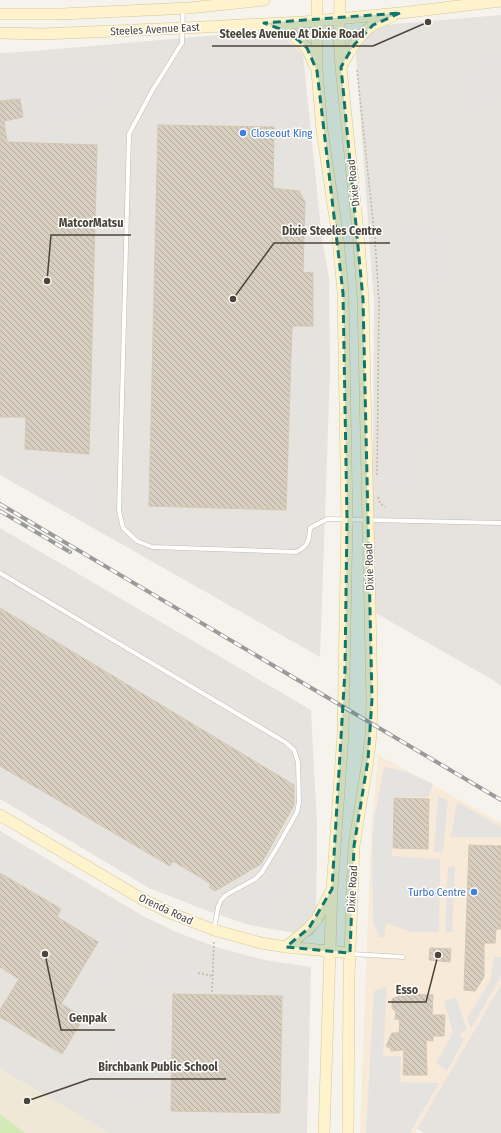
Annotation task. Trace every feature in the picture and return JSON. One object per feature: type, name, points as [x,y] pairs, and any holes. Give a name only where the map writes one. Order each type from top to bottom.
[{"type":"main road","name":"Steeles Avenue East","points":[[0,14],[62,14],[183,8],[262,0]]},
{"type":"main road","name":"Dixie Road","points":[[317,0],[316,70],[322,130],[338,238],[344,293],[347,519],[343,734],[332,889],[324,1133]]},
{"type":"main road","name":"Dixie Road","points":[[340,0],[339,36],[341,67],[359,242],[363,299],[372,699],[371,734],[368,760],[354,846],[350,953],[348,1133]]},
{"type":"main road","name":"Steeles Avenue East","points":[[0,34],[43,34],[183,28],[317,20],[400,13],[501,1]]},
{"type":"main road","points":[[341,67],[354,45],[373,25],[400,13]]},
{"type":"main road","points":[[264,23],[288,32],[308,48],[316,70]]},
{"type":"main road","name":"Orenda Road","points":[[0,815],[142,899],[173,914],[214,930],[261,943],[330,952],[350,953]]},
{"type":"main road","points":[[286,947],[309,928],[332,889]]},
{"type":"lane","points":[[183,8],[182,43],[129,134],[119,511],[123,528],[137,542],[152,547],[296,552],[303,549],[309,541],[310,528],[327,519],[501,523]]},
{"type":"lane","points":[[0,573],[285,742],[294,750],[298,762],[300,802],[297,812],[262,872],[255,879],[226,895],[221,900],[218,907],[214,930]]},
{"type":"lane","points":[[350,953],[403,957]]},
{"type":"path","points":[[357,70],[375,239],[379,302],[377,480]]},
{"type":"path","points":[[377,495],[380,502],[385,507]]},
{"type":"path","points":[[212,992],[214,930]]},
{"type":"path","points":[[198,973],[212,976]]},
{"type":"highlighted area","points":[[400,13],[373,25],[354,45],[341,67],[363,299],[372,699],[368,760],[354,846],[350,953],[286,947],[309,928],[332,889],[345,670],[347,519],[343,293],[317,71],[307,48],[288,32],[264,23]]},
{"type":"shaded area","points":[[501,15],[501,686],[372,611],[374,303],[355,42],[371,26]]},
{"type":"shaded area","points":[[275,30],[303,54],[322,239],[329,278],[330,372],[320,657],[0,475],[0,53]]},
{"type":"shaded area","points":[[484,53],[501,54],[501,96],[498,96],[498,105],[488,104],[488,112],[458,111],[460,74],[483,75]]},
{"type":"shaded area","points":[[81,60],[79,67],[111,63],[107,108],[75,110],[75,118],[52,121],[51,116],[44,116],[46,123],[58,125],[58,140],[41,140],[41,133],[30,133],[30,124],[37,124],[36,119],[29,121],[29,110],[35,110],[32,103],[26,98],[0,99],[0,66]]},
{"type":"shaded area","points":[[174,69],[295,73],[301,78],[302,140],[294,140],[294,148],[285,154],[283,165],[287,174],[303,183],[302,189],[290,185],[281,178],[275,167],[276,156],[281,147],[287,144],[287,137],[280,137],[280,121],[286,123],[286,121],[273,119],[273,126],[260,124],[260,119],[254,119],[255,125],[157,121],[157,108],[147,108]]},
{"type":"shaded area","points":[[394,226],[444,228],[434,449],[419,448],[417,490],[383,489]]},
{"type":"shaded area","points":[[306,337],[319,338],[317,349],[310,348],[312,373],[323,366],[318,502],[308,519],[295,517],[297,346],[306,345]]},
{"type":"shaded area","points":[[0,467],[93,478],[91,522],[0,472]]},
{"type":"shaded area","points":[[165,518],[292,522],[291,546],[164,541]]},
{"type":"shaded area","points":[[0,528],[311,710],[317,826],[316,931],[312,936],[249,925],[205,910],[149,888],[0,799]]},
{"type":"shaded area","points":[[378,755],[501,823],[501,985],[415,1133],[360,1133],[371,836]]},
{"type":"shaded area","points":[[384,767],[408,772],[433,784],[428,797],[393,797],[392,856],[440,859],[439,932],[411,932],[386,923],[384,937],[379,937],[373,921],[372,854],[374,820]]},
{"type":"shaded area","points":[[0,772],[171,872],[168,878],[102,841],[0,780]]},
{"type":"shaded area","points":[[438,796],[448,800],[443,851],[434,853]]},
{"type":"shaded area","points":[[457,802],[501,827],[501,837],[451,837]]},
{"type":"shaded area","points":[[297,828],[302,829],[301,865],[271,916],[265,913],[262,921],[233,912],[240,893],[256,884],[260,892],[280,858],[286,861]]},
{"type":"shaded area","points":[[0,831],[143,916],[176,932],[219,948],[264,960],[311,967],[307,1133],[109,1133],[0,1069]]},
{"type":"shaded area","points":[[0,852],[42,875],[39,882],[53,890],[56,884],[72,892],[63,906],[0,870]]},
{"type":"shaded area","points":[[455,866],[452,932],[445,932],[448,867]]},
{"type":"shaded area","points":[[108,915],[132,922],[111,988],[95,983],[109,938],[102,935]]},
{"type":"shaded area","points":[[494,957],[501,957],[501,976],[471,1029],[467,1018],[490,981]]},
{"type":"shaded area","points":[[144,959],[202,961],[202,984],[144,982]]},
{"type":"shaded area","points":[[501,985],[501,1133],[424,1133],[417,1129]]},
{"type":"shaded area","points":[[387,986],[383,1056],[401,1056],[400,1082],[439,1083],[410,1133],[366,1133],[374,991]]},
{"type":"shaded area","points":[[456,997],[467,1030],[459,1034],[464,1039],[447,1071],[436,1063],[453,1033],[444,1001]]},
{"type":"shaded area","points":[[120,1005],[160,1007],[157,1102],[117,1101]]},
{"type":"shaded area","points":[[0,1068],[109,1133],[0,1133]]},
{"type":"green space","points":[[0,1114],[25,1133],[0,1133]]},
{"type":"building","points":[[20,99],[23,117],[0,122],[0,101]]},
{"type":"building","points":[[0,122],[4,122],[7,142],[97,145],[89,454],[25,449],[26,417],[0,417]]},
{"type":"building","points":[[158,125],[274,127],[273,188],[299,191],[305,202],[303,273],[313,272],[313,326],[292,326],[286,510],[149,506]]},
{"type":"building","points":[[0,608],[294,785],[294,805],[261,864],[215,891],[209,887],[211,884],[173,861],[170,866],[0,766]]},
{"type":"building","points":[[394,798],[429,799],[428,849],[393,848]]},
{"type":"building","points":[[469,845],[501,846],[501,929],[496,929],[495,943],[484,943],[484,977],[475,991],[464,990]]},
{"type":"building","points":[[0,873],[61,909],[57,917],[98,942],[61,1004],[84,1017],[62,1054],[0,1017],[0,1010],[19,979],[0,967]]},
{"type":"building","points":[[430,948],[451,949],[450,962],[429,960]]},
{"type":"building","points":[[173,994],[282,996],[280,1113],[171,1111]]},
{"type":"building","points":[[404,994],[433,995],[432,1015],[445,1015],[444,1036],[433,1036],[433,1041],[426,1040],[427,1075],[403,1075],[404,1050],[391,1051],[391,1049],[386,1046],[392,1033],[399,1033],[400,1020],[395,1019],[396,1012],[392,1008],[392,999]]},
{"type":"railway","points":[[0,504],[501,800]]},
{"type":"railway","points":[[0,511],[70,552]]},
{"type":"place","name":"Steeles Avenue At Dixie Road","points":[[428,22]]},
{"type":"place","name":"Closeout King","points":[[243,133]]},
{"type":"place","name":"MatcorMatsu","points":[[47,281]]},
{"type":"place","name":"Dixie Steeles Centre","points":[[233,299]]},
{"type":"place","name":"Turbo Centre","points":[[474,892]]},
{"type":"place","name":"Genpak","points":[[45,954]]},
{"type":"place","name":"Esso","points":[[438,955]]},
{"type":"place","name":"Birchbank Public School","points":[[27,1101]]}]
